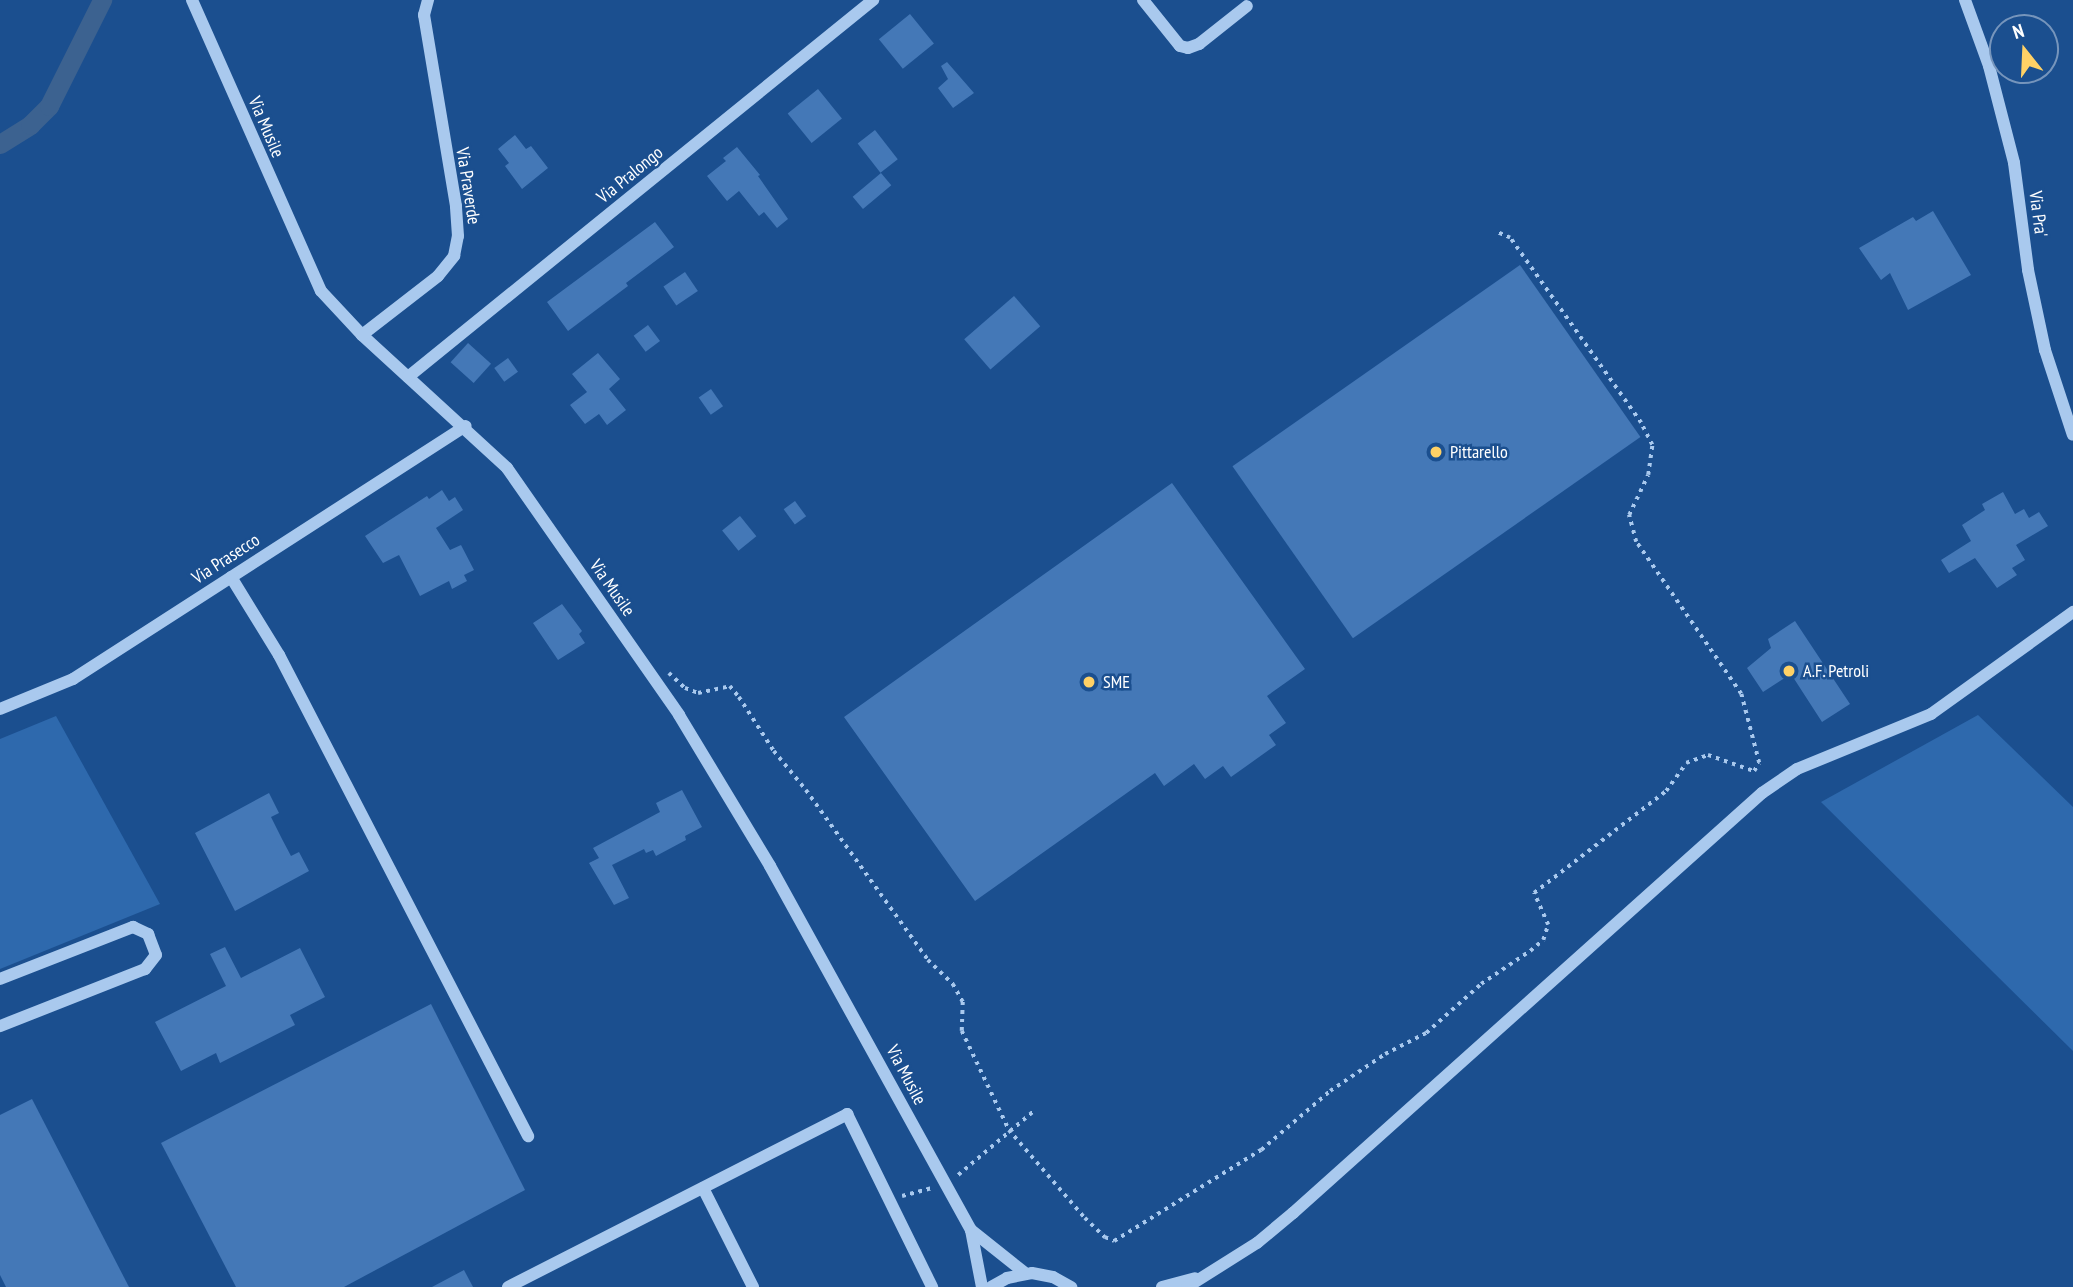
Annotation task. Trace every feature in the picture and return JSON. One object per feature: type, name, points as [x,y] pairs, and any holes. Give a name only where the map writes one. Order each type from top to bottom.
[{"type":"street","name":"Via Musile","points":[[192,0],[320,291],[362,335],[465,426],[507,468],[679,715],[770,866],[971,1230]]},
{"type":"street","name":"Via Praverde","points":[[362,335],[438,276],[454,256],[458,236],[456,206],[424,15],[428,0]]},
{"type":"street","name":"Via Pralongo","points":[[408,377],[873,0]]},
{"type":"street","points":[[1143,0],[1180,46],[1188,48],[1199,44],[1247,6]]},
{"type":"street","name":"Via Pra'","points":[[1965,0],[1989,65],[2014,163],[2028,270],[2045,350],[2073,435]]},
{"type":"street","name":"Via Prasecco","points":[[0,709],[73,679],[465,426]]},
{"type":"street","points":[[231,577],[279,655],[528,1136]]},
{"type":"street","points":[[1187,1287],[1257,1242],[1293,1213],[1762,793],[1797,769],[1931,714],[2073,612]]},
{"type":"street","points":[[0,979],[133,927],[148,933],[156,955],[145,969],[0,1026]]},
{"type":"street","points":[[508,1287],[847,1114],[932,1285]]},
{"type":"street","points":[[703,1188],[753,1287]]},
{"type":"street","points":[[971,1230],[1026,1273]]},
{"type":"street","points":[[971,1230],[982,1287]]},
{"type":"street","points":[[992,1287],[1007,1278],[1026,1273],[1052,1277],[1071,1287]]},
{"type":"street","points":[[1162,1287],[1202,1276]]},
{"type":"path","points":[[641,661],[673,674],[685,688],[698,693],[730,686],[739,696],[774,751],[813,800],[928,960],[953,984],[963,1002],[962,1031],[1009,1130],[1085,1218],[1105,1237],[1114,1241],[1261,1150],[1330,1091],[1385,1054],[1426,1033],[1481,984],[1530,951],[1543,940],[1548,925],[1534,893],[1667,790],[1686,763],[1708,755],[1754,771],[1759,763],[1741,694],[1636,542],[1629,515],[1648,475],[1652,445],[1641,423],[1510,238],[1498,233]]},
{"type":"path","points":[[890,1199],[934,1188],[964,1172],[1035,1110]]},
{"type":"shaded area","points":[[1978,715],[2073,807],[2073,1051],[1821,802]]},
{"type":"shaded area","points":[[56,716],[160,904],[0,969],[0,739]]},
{"type":"building","points":[[910,14],[934,44],[903,69],[879,39]]},
{"type":"building","points":[[947,62],[974,93],[953,108],[938,88],[948,79],[941,66]]},
{"type":"building","points":[[818,89],[842,119],[812,143],[788,114]]},
{"type":"building","points":[[875,130],[898,159],[880,173],[858,144]]},
{"type":"building","points":[[515,135],[526,149],[531,146],[548,168],[522,189],[505,166],[509,163],[498,149]]},
{"type":"building","points":[[737,147],[760,175],[758,176],[788,219],[777,228],[764,212],[759,216],[739,191],[727,201],[707,176],[726,161],[723,158]]},
{"type":"building","points":[[881,173],[891,185],[863,209],[853,197]]},
{"type":"building","points":[[1933,211],[1971,275],[1908,310],[1890,273],[1881,280],[1859,248],[1913,217],[1916,221]]},
{"type":"building","points":[[655,222],[674,247],[568,331],[547,302]]},
{"type":"building","name":"Pittarello","points":[[1520,265],[1640,437],[1353,638],[1232,466]]},
{"type":"building","points":[[685,272],[698,291],[676,306],[663,287]]},
{"type":"building","points":[[1014,296],[1040,326],[990,369],[964,339]]},
{"type":"building","points":[[648,325],[660,341],[646,352],[634,336]]},
{"type":"building","points":[[468,343],[491,364],[474,383],[451,362]]},
{"type":"building","points":[[598,353],[620,379],[609,389],[626,410],[607,425],[599,414],[585,424],[570,405],[587,392],[572,374]]},
{"type":"building","points":[[508,358],[518,372],[504,382],[494,368]]},
{"type":"building","points":[[711,389],[723,406],[711,415],[699,398]]},
{"type":"building","name":"SME","points":[[1172,483],[1305,669],[1267,696],[1286,723],[1269,735],[1276,745],[1231,777],[1223,766],[1205,779],[1194,764],[1164,786],[1155,773],[975,901],[844,717]]},
{"type":"building","points":[[442,490],[449,501],[455,497],[463,510],[436,528],[450,550],[461,545],[474,570],[464,575],[467,581],[452,589],[449,581],[420,596],[399,555],[383,563],[365,536],[427,496],[429,499]]},
{"type":"building","points":[[2003,492],[2015,514],[2024,509],[2029,518],[2039,512],[2048,526],[2016,545],[2025,560],[2012,568],[2017,575],[1997,588],[1975,558],[1949,573],[1941,560],[1971,541],[1962,525],[1985,510],[1982,504]]},
{"type":"building","points":[[795,501],[806,516],[795,525],[784,509]]},
{"type":"building","points":[[740,516],[756,536],[738,551],[722,530]]},
{"type":"building","points":[[562,604],[582,631],[579,634],[585,643],[558,660],[533,623]]},
{"type":"building","name":"A.F. Petroli","points":[[1795,621],[1850,704],[1822,722],[1791,674],[1763,692],[1747,668],[1771,648],[1768,639]]},
{"type":"building","points":[[682,790],[702,827],[685,836],[686,840],[656,856],[653,850],[646,853],[644,849],[612,865],[629,898],[614,905],[589,863],[599,858],[593,848],[660,812],[656,803]]},
{"type":"building","points":[[269,793],[279,813],[271,817],[282,839],[291,856],[299,852],[309,871],[235,911],[195,833]]},
{"type":"building","points":[[225,947],[241,978],[300,948],[325,997],[290,1015],[295,1025],[220,1063],[216,1053],[181,1071],[155,1022],[226,986],[210,954]]},
{"type":"building","points":[[431,1004],[525,1190],[344,1287],[236,1287],[161,1143]]},
{"type":"building","points":[[32,1099],[129,1287],[6,1287],[0,1275],[0,1115]]},
{"type":"building","points":[[464,1270],[473,1287],[432,1287]]},
{"type":"waterway","points":[[0,144],[30,125],[49,106],[102,0]]},
{"type":"place","name":"Pittarello","points":[[1436,452]]},
{"type":"place","name":"A.F. Petroli","points":[[1789,671]]},
{"type":"place","name":"SME","points":[[1089,682]]}]
